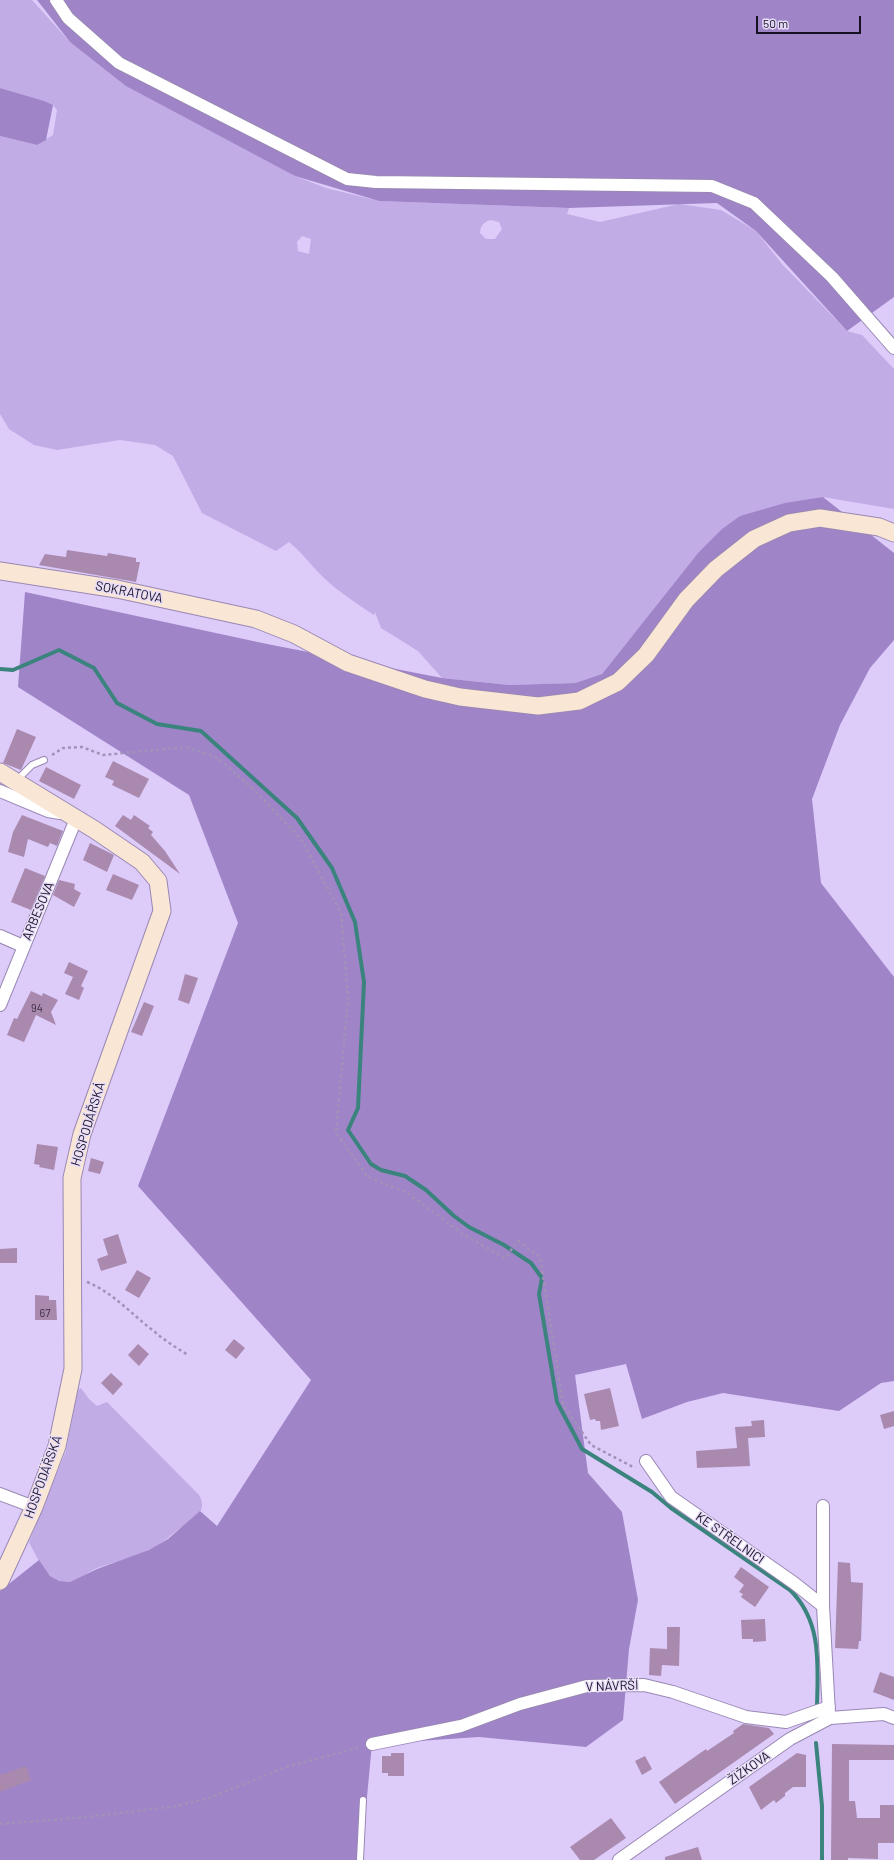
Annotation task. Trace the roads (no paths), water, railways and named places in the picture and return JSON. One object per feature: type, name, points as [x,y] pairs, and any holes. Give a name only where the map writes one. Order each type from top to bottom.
[{"type":"street","points":[[56,0],[68,18],[119,63],[347,179],[376,182],[712,186],[754,203],[832,277],[894,348]]},
{"type":"street","name":"SOKRATOVA","points":[[0,571],[117,589],[256,619],[294,634],[348,663],[426,689],[460,697],[538,706],[579,701],[618,682],[646,655],[686,600],[716,569],[754,539],[789,523],[820,518],[879,527],[894,533]]},
{"type":"street","name":"HOSPODÁŘSKÁ","points":[[0,772],[74,817],[142,862],[158,881],[162,911],[82,1134],[72,1178],[74,1278],[73,1369],[57,1446],[34,1508],[0,1581]]},
{"type":"street","points":[[0,792],[48,811],[74,817]]},
{"type":"street","name":"ARBESOVA","points":[[0,1004],[74,817]]},
{"type":"street","points":[[0,936],[23,946]]},
{"type":"street","name":"KE STŘELNICI","points":[[646,1461],[671,1497],[794,1583],[823,1606]]},
{"type":"street","points":[[0,1494],[34,1508]]},
{"type":"street","points":[[823,1506],[823,1606],[829,1712]]},
{"type":"street","name":"V NÁVRŠÍ","points":[[372,1744],[461,1726],[520,1704],[587,1686],[644,1685],[673,1692],[746,1717],[786,1722],[829,1712]]},
{"type":"street","name":"ŽIŽKOVA","points":[[619,1860],[829,1712],[884,1714],[894,1718]]},
{"type":"lane","points":[[16,782],[32,765],[44,760]]},
{"type":"lane","points":[[360,1860],[363,1800]]},
{"type":"waterway","points":[[0,669],[13,670],[59,650],[94,668],[117,703],[157,724],[201,731],[297,818],[332,868],[355,922],[364,982],[358,1108],[348,1130],[371,1164],[381,1170],[405,1176],[426,1190],[454,1216],[469,1227],[504,1245],[531,1263],[542,1278],[539,1294],[557,1402],[582,1449],[652,1492],[671,1508],[790,1590],[808,1615],[813,1629],[816,1644],[818,1675],[817,1706]]},
{"type":"waterway","points":[[816,1743],[822,1806],[822,1860]]}]
